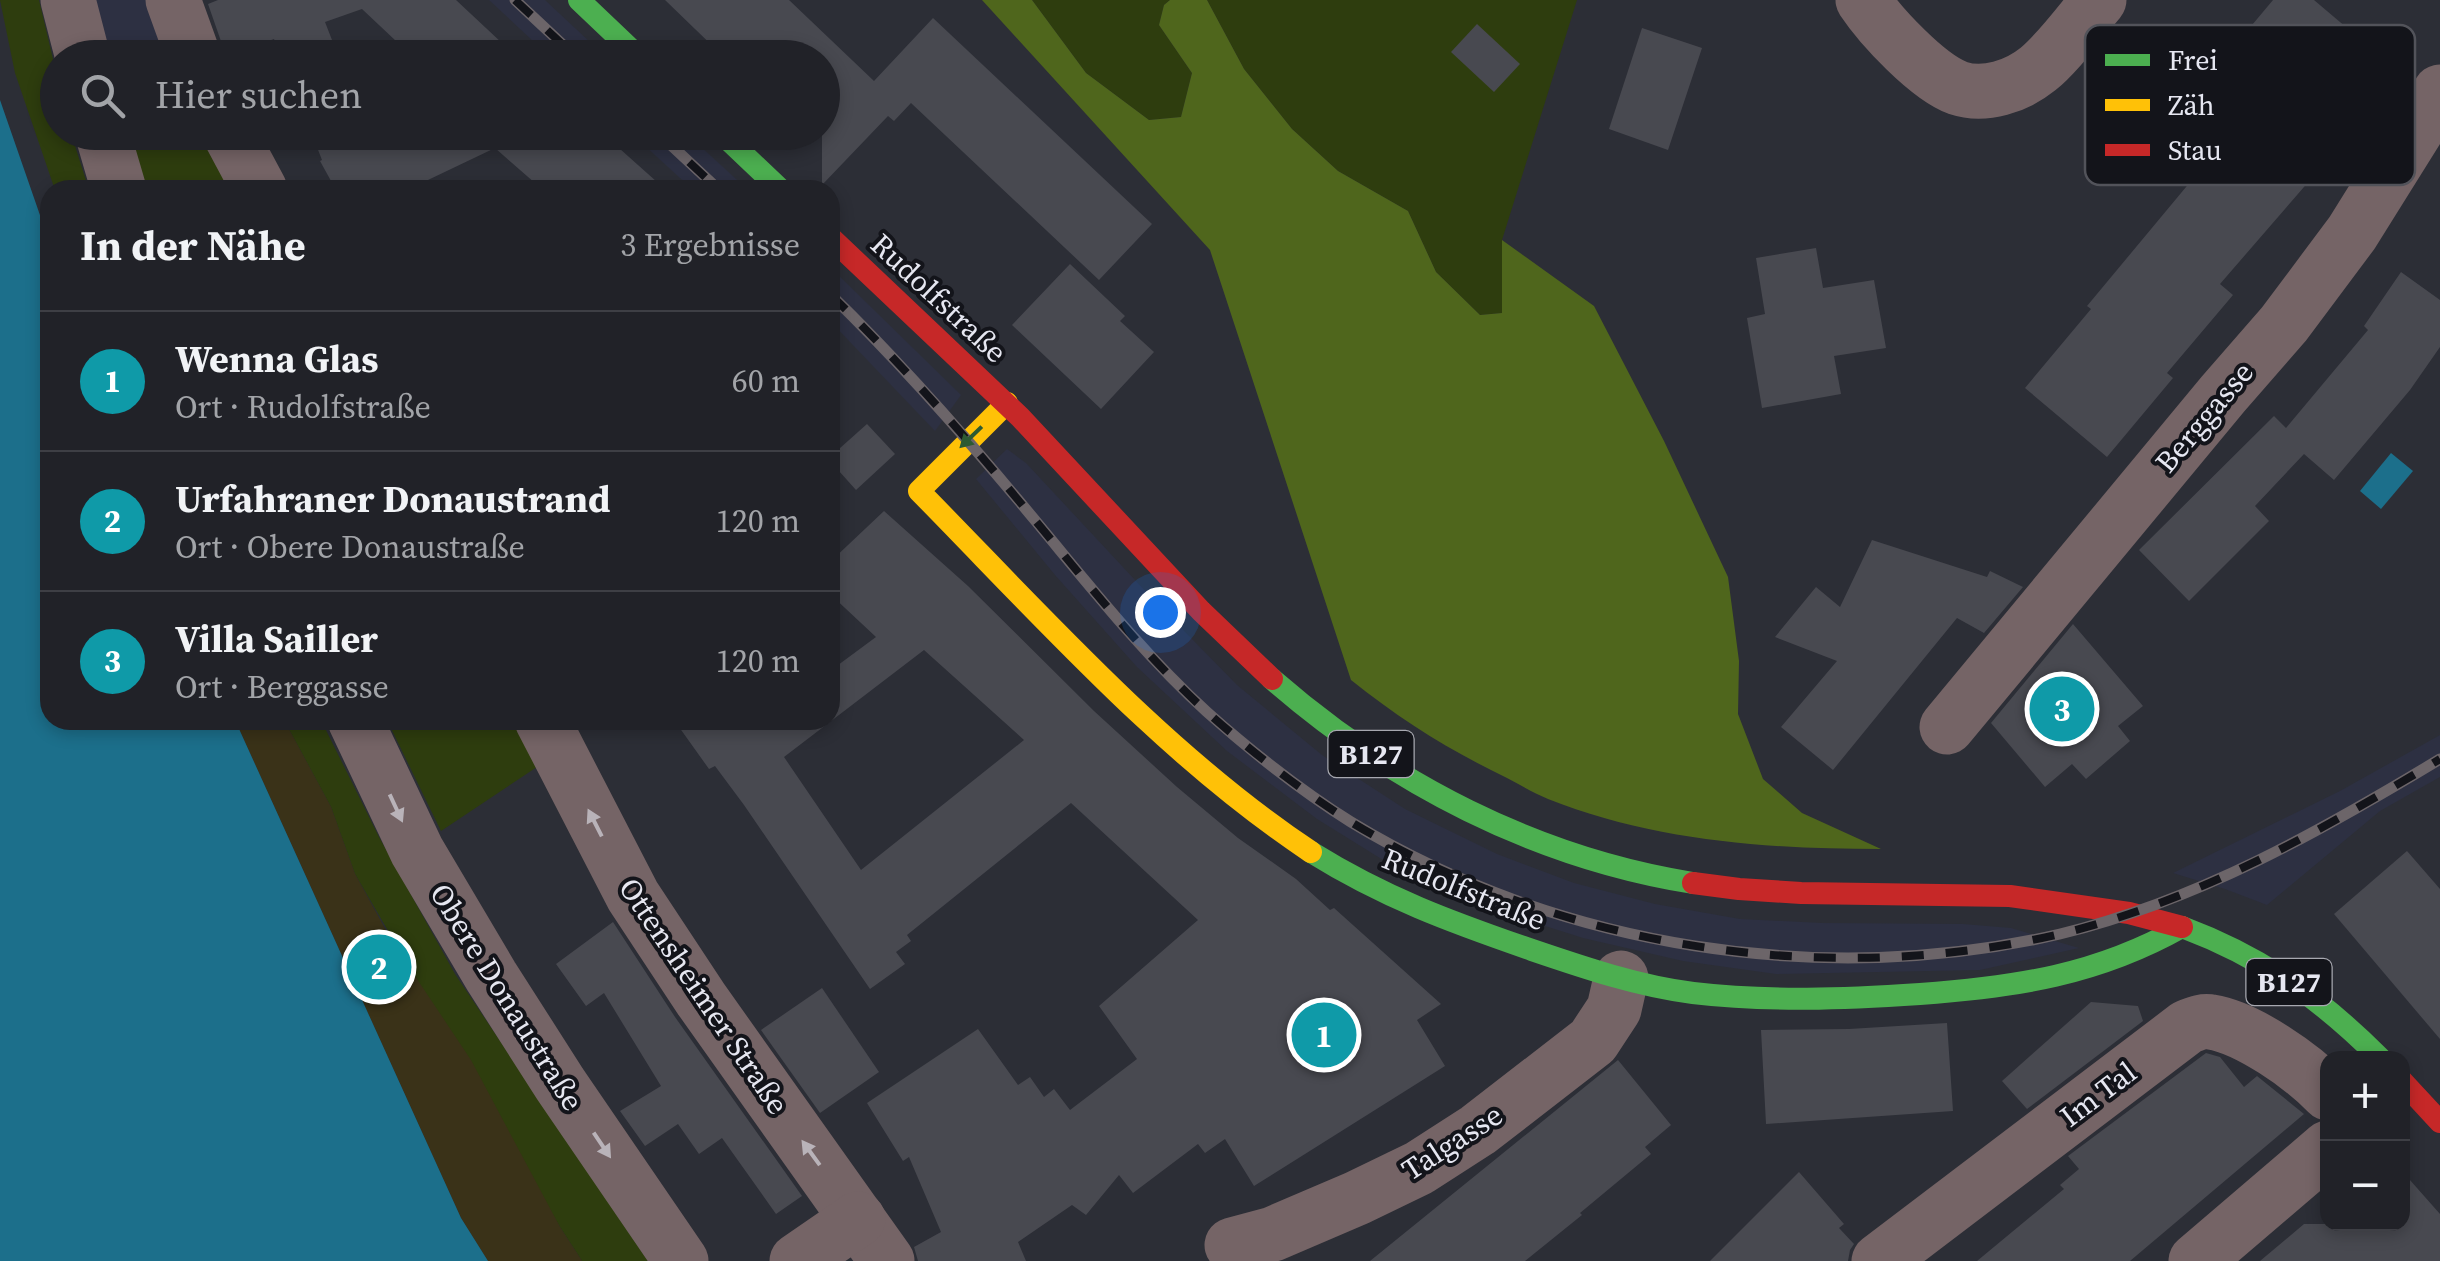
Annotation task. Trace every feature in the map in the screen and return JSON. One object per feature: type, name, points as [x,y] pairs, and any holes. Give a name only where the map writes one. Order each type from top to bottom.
[{"type":"main road","points":[[580,0],[621,40]]},
{"type":"main road","points":[[739,150],[770,180]]},
{"type":"main road","name":"Rudolfstraße","points":[[840,246],[1006,403],[1218,628],[1276,682],[1398,772],[1461,808],[1577,856],[1702,885],[1788,893],[2011,896],[2129,913],[2182,927],[2266,968],[2314,998],[2372,1051]]},
{"type":"main road","name":"Rudolfstraße","points":[[1006,403],[919,491],[1115,690],[1242,801],[1322,857],[1385,894],[1442,920],[1620,978],[1692,993],[1755,998],[1866,998],[2011,985],[2088,969],[2154,946],[2182,927]]},
{"type":"main road","points":[[2410,1090],[2440,1122]]},
{"type":"street","points":[[68,0],[78,40]]},
{"type":"street","points":[[173,0],[187,40]]},
{"type":"street","points":[[1863,0],[1879,24],[1934,74],[1959,88],[1988,90],[2015,84],[2040,68],[2098,0]]},
{"type":"street","name":"Berggasse","points":[[2415,132],[2440,92]]},
{"type":"street","points":[[107,150],[115,180]]},
{"type":"street","points":[[239,150],[255,180]]},
{"type":"street","name":"Berggasse","points":[[1947,727],[2284,324],[2352,233],[2382,185]]},
{"type":"street","name":"Obere Donaustraße","points":[[360,730],[416,851],[491,976],[680,1261]]},
{"type":"street","name":"Ottensheimer Straße","points":[[547,730],[632,896],[872,1240]]},
{"type":"street","name":"Talgasse","points":[[1232,1246],[1273,1234],[1357,1198],[1419,1168],[1478,1130],[1593,1041],[1614,1009],[1620,978]]},
{"type":"street","name":"Im Tal","points":[[1879,1261],[2187,1026],[2206,1020],[2238,1030],[2284,1058],[2320,1087]]},
{"type":"street","points":[[2196,1261],[2320,1155]]},
{"type":"street","points":[[797,1261],[872,1240]]},
{"type":"shaded area","points":[[87,0],[154,0],[165,40],[97,40]]},
{"type":"shaded area","points":[[489,0],[545,0],[588,40],[532,40]]},
{"type":"shaded area","points":[[649,150],[704,150],[737,180],[682,180]]},
{"type":"shaded area","points":[[840,277],[961,395],[935,431],[840,331]]},
{"type":"shaded area","points":[[1007,449],[1026,463],[1237,685],[1322,755],[1405,809],[1497,854],[1574,883],[1655,904],[1740,919],[2011,928],[2079,948],[1980,970],[1776,974],[1683,961],[1583,938],[1489,908],[1396,868],[1317,819],[1227,751],[1137,667],[976,479]]},
{"type":"shaded area","points":[[2440,735],[2440,777],[2380,811],[2267,905],[2173,873],[2340,791]]},
{"type":"green space","points":[[0,0],[39,0],[48,40],[40,40],[40,146],[15,73]]},
{"type":"green space","points":[[982,0],[1032,0],[1086,73],[1149,120],[1181,117],[1192,73],[1159,25],[1164,5],[1170,0],[1207,0],[1244,69],[1292,129],[1338,171],[1408,211],[1436,272],[1480,315],[1502,313],[1502,240],[1594,306],[1728,577],[1739,661],[1738,714],[1763,779],[1802,813],[1881,849],[1712,840],[1629,825],[1588,813],[1543,797],[1465,756],[1407,721],[1351,680],[1210,250]]},
{"type":"green space","points":[[1032,0],[1170,0],[1164,5],[1159,25],[1192,73],[1181,117],[1149,120],[1086,73]]},
{"type":"green space","points":[[1207,0],[1577,0],[1502,240],[1502,313],[1480,315],[1436,272],[1408,211],[1338,171],[1292,129],[1244,69]]},
{"type":"green space","points":[[41,150],[76,150],[86,180],[52,180]]},
{"type":"green space","points":[[132,150],[214,150],[230,180],[143,180]]},
{"type":"green space","points":[[289,730],[326,730],[379,837],[455,974],[648,1261],[582,1261],[355,874],[331,807]]},
{"type":"green space","points":[[392,730],[528,730],[543,763],[441,831]]},
{"type":"sand","points":[[240,730],[289,730],[331,807],[355,874],[393,943],[471,1060],[582,1261],[488,1261],[461,1218]]},
{"type":"water","points":[[0,100],[40,215],[40,730],[240,730],[461,1218],[488,1261],[0,1261]]},
{"type":"water","points":[[2391,453],[2413,471],[2381,509],[2360,491]]},
{"type":"building","points":[[218,0],[456,0],[499,40],[395,40],[362,9],[325,22],[332,40],[221,40],[208,4]]},
{"type":"building","points":[[665,0],[789,0],[831,40],[706,40]]},
{"type":"building","points":[[2273,0],[2314,0],[2344,25],[2252,25]]},
{"type":"building","points":[[933,18],[1152,224],[1099,280],[911,103],[894,121],[888,116],[827,180],[822,180],[822,150],[840,150],[840,49],[874,81]]},
{"type":"building","points":[[1477,24],[1520,64],[1494,92],[1451,52]]},
{"type":"building","points":[[1642,28],[1702,48],[1668,150],[1609,129]]},
{"type":"building","points":[[318,150],[491,150],[428,180],[330,180]]},
{"type":"building","points":[[497,150],[621,150],[655,180],[532,180]]},
{"type":"building","points":[[2188,185],[2306,185],[2220,284],[2233,295],[2167,373],[2173,378],[2107,457],[2025,388],[2091,309],[2087,306]]},
{"type":"building","points":[[1816,248],[1823,288],[1874,280],[1886,348],[1834,356],[1841,394],[1762,408],[1747,318],[1765,314],[1756,258]]},
{"type":"building","points":[[1070,264],[1125,316],[1120,321],[1154,352],[1101,409],[1012,325]]},
{"type":"building","points":[[2401,272],[2440,300],[2440,347],[2410,390],[2334,480],[2304,454],[2255,506],[2269,521],[2189,601],[2139,550],[2274,416],[2286,428],[2368,330],[2364,326]]},
{"type":"building","points":[[867,424],[895,454],[856,490],[840,472],[840,448]]},
{"type":"building","points":[[884,511],[968,586],[1177,787],[1330,910],[1334,908],[1441,1004],[1417,1020],[1445,1066],[1254,1186],[1225,1139],[1205,1153],[1198,1144],[1133,1193],[1119,1175],[1086,1215],[1072,1205],[1018,1242],[1026,1261],[918,1261],[914,1247],[941,1232],[909,1157],[903,1161],[867,1103],[978,1029],[1018,1085],[1030,1077],[1044,1097],[1054,1089],[1070,1110],[1137,1059],[1099,1006],[1198,920],[1071,803],[907,935],[911,941],[896,952],[905,964],[870,989],[744,805],[715,766],[709,769],[681,730],[819,730],[784,757],[861,870],[1024,740],[924,650],[840,714],[840,664],[876,637],[840,603],[840,553]]},
{"type":"building","points":[[1872,540],[1987,577],[1990,571],[2023,587],[1984,633],[1957,618],[1833,770],[1781,727],[1837,661],[1775,637],[1816,587],[1840,607]]},
{"type":"building","points":[[2073,624],[2143,706],[2118,726],[2130,741],[2086,779],[2072,764],[2045,787],[1991,723]]},
{"type":"building","points":[[2407,851],[2440,889],[2440,1039],[2334,914]]},
{"type":"building","points":[[613,922],[802,1196],[776,1214],[722,1138],[699,1154],[678,1124],[645,1146],[620,1111],[661,1086],[604,993],[586,1006],[556,964]]},
{"type":"building","points":[[822,988],[879,1072],[820,1113],[761,1030]]},
{"type":"building","points":[[2091,1002],[2138,1006],[2143,1021],[2027,1109],[2002,1081]]},
{"type":"building","points":[[1947,1023],[1953,1111],[1766,1124],[1761,1030]]},
{"type":"building","points":[[2206,1053],[2220,1057],[2244,1087],[2257,1076],[2304,1114],[2130,1261],[1977,1261],[2064,1189],[2060,1185],[2079,1169],[2068,1156]]},
{"type":"building","points":[[1618,1060],[1671,1125],[1645,1147],[1651,1154],[1582,1215],[1525,1261],[1370,1261]]},
{"type":"building","points":[[1799,1172],[1844,1224],[1839,1228],[1854,1244],[1848,1261],[1710,1261]]},
{"type":"building","points":[[2410,1180],[2440,1214],[2440,1261],[2260,1261],[2304,1224],[2320,1224],[2320,1231],[2410,1231]]},
{"type":"railway","points":[[515,0],[558,40]]},
{"type":"railway","points":[[676,150],[708,180]]},
{"type":"railway","points":[[840,304],[957,429],[1159,665],[1259,756],[1351,822],[1431,865],[1516,900],[1604,927],[1695,946],[1787,956],[1879,957],[1970,950],[2060,934],[2160,903],[2257,861],[2440,759]]},
{"type":"traffic: fast","points":[[579,0],[621,40]]},
{"type":"traffic: fast","points":[[739,150],[770,180]]},
{"type":"traffic: fast","points":[[1272,679],[1366,751],[1468,811],[1578,855],[1693,883]]},
{"type":"traffic: fast","points":[[1311,852],[1392,896],[1502,940],[1632,981],[1721,996],[1864,997],[2023,982],[2119,957],[2182,927]]},
{"type":"traffic: fast","points":[[2182,927],[2238,952],[2288,981],[2335,1016],[2372,1051]]},
{"type":"traffic: slow","points":[[1007,403],[919,491],[1155,728],[1257,814],[1311,852]]},
{"type":"traffic: jam","points":[[840,246],[1020,417],[1201,611],[1272,679]]},
{"type":"traffic: jam","points":[[1693,883],[1801,893],[2010,896],[2129,913],[2182,927]]},
{"type":"traffic: jam","points":[[2410,1090],[2440,1122]]},
{"type":"place","name":"Villa Sailler","points":[[2062,709]]},
{"type":"place","name":"Urfahraner Donaustrand","points":[[379,967]]},
{"type":"place","name":"Wenna Glas","points":[[1324,1035]]}]
